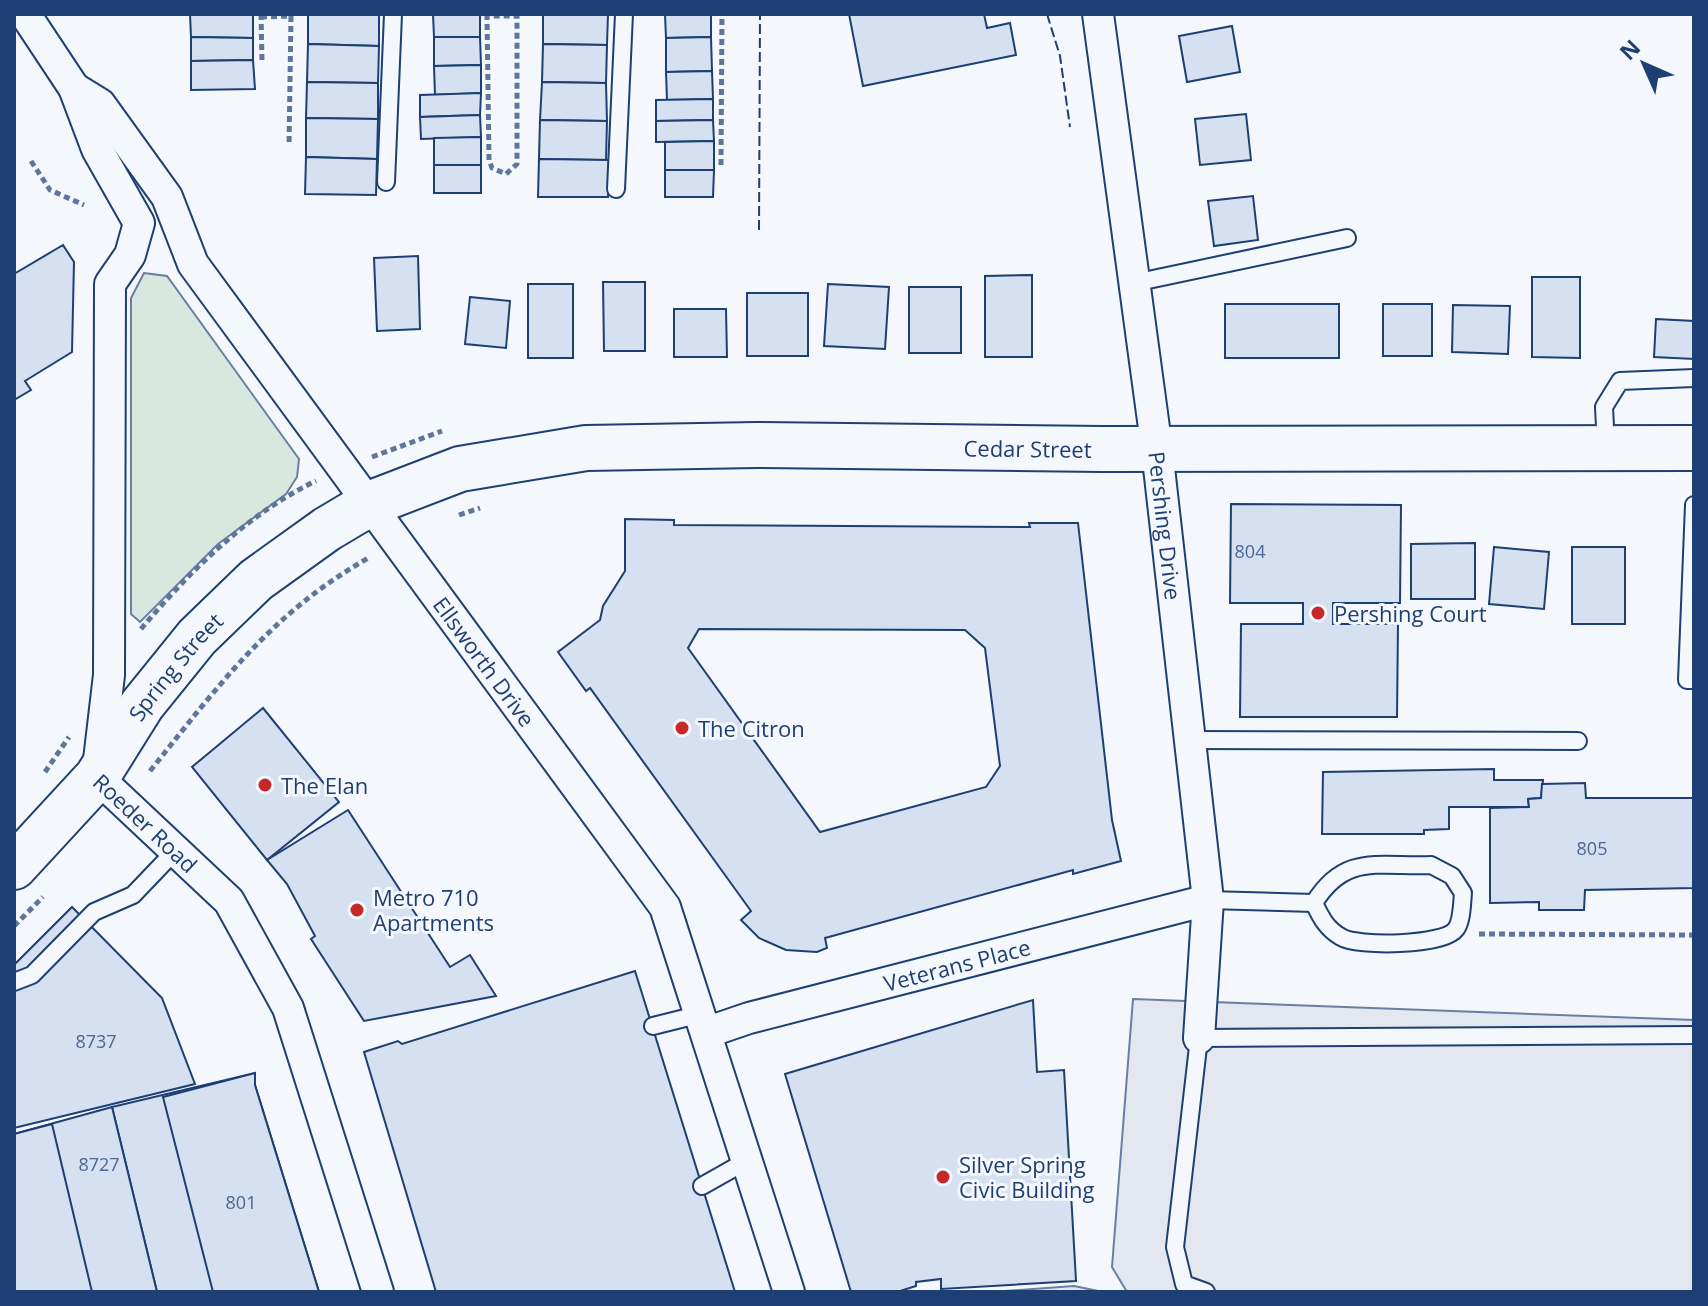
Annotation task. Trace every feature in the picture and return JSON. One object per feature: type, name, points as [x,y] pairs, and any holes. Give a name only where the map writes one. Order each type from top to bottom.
[{"type":"street","name":"Ellsworth Drive","points":[[26,14],[74,88],[97,149],[139,223]]},
{"type":"street","name":"Pershing Drive","points":[[1098,14],[1157,450],[1208,900],[1199,1038]]},
{"type":"street","name":"Ellsworth Drive","points":[[74,88],[100,104],[167,197],[193,264],[665,907],[789,1292]]},
{"type":"street","name":"Roeder Road","points":[[139,223],[130,255],[110,284],[109,675],[97,777],[229,901],[288,1008],[378,1292]]},
{"type":"street","name":"Cedar Street","points":[[369,504],[460,469],[586,448],[756,445],[1157,450],[1694,448]]},
{"type":"street","name":"Spring Street","points":[[14,867],[97,777],[142,705],[197,637],[256,580],[327,529],[369,504]]},
{"type":"street","name":"Veterans Place","points":[[704,1023],[749,1018],[1208,900]]},
{"type":"lane","points":[[386,182],[393,14]]},
{"type":"lane","points":[[616,189],[624,14]]},
{"type":"lane","points":[[1134,283],[1347,238]]},
{"type":"lane","points":[[1606,449],[1604,407],[1620,381],[1694,378]]},
{"type":"lane","points":[[1694,505],[1687,680],[1694,680]]},
{"type":"lane","points":[[1189,740],[1578,741]]},
{"type":"lane","points":[[14,982],[32,975],[94,912],[133,895],[176,850]]},
{"type":"lane","points":[[1431,865],[1452,876],[1463,893],[1458,928],[1449,936],[1422,943],[1344,940],[1326,926],[1314,903],[1329,880],[1348,868],[1431,865]]},
{"type":"lane","points":[[1208,900],[1314,903]]},
{"type":"lane","points":[[653,1026],[704,1023]]},
{"type":"lane","points":[[1206,1292],[1184,1284],[1175,1247],[1199,1038],[1694,1035]]},
{"type":"lane","points":[[702,1186],[748,1160]]},
{"type":"path","points":[[721,165],[722,14]]},
{"type":"path","points":[[262,61],[261,15],[291,16],[289,146]]},
{"type":"path","points":[[487,15],[517,16],[517,164],[506,174],[492,168],[489,160],[487,15]]},
{"type":"path","points":[[31,161],[50,190],[84,205]]},
{"type":"path","points":[[141,628],[185,580],[249,524],[303,487],[344,468]]},
{"type":"path","points":[[452,517],[484,507]]},
{"type":"path","points":[[168,749],[252,645],[306,599],[397,542]]},
{"type":"path","points":[[1458,928],[1475,934],[1694,935]]},
{"type":"shaded area","points":[[144,273],[167,276],[299,459],[297,477],[286,494],[218,544],[140,622],[131,614],[131,298]]},
{"type":"shaded area","points":[[1133,999],[1694,1020],[1694,1292],[1127,1292],[1112,1267]]},
{"type":"shaded area","points":[[1074,1286],[1103,1292],[991,1292]]},
{"type":"building","points":[[190,14],[253,14],[253,38],[191,37]]},
{"type":"building","points":[[308,14],[379,14],[379,46],[308,44]]},
{"type":"building","points":[[433,14],[480,14],[480,37],[434,37]]},
{"type":"building","points":[[543,14],[608,14],[607,45],[543,44]]},
{"type":"building","points":[[665,14],[711,14],[711,37],[666,38]]},
{"type":"building","points":[[849,14],[984,14],[987,28],[1010,23],[1016,55],[863,86]]},
{"type":"building","points":[[1232,26],[1240,72],[1187,82],[1179,36]]},
{"type":"building","points":[[191,37],[253,38],[253,60],[191,61]]},
{"type":"building","points":[[434,37],[480,37],[481,65],[434,66]]},
{"type":"building","points":[[711,37],[712,71],[666,72],[666,38]]},
{"type":"building","points":[[308,44],[379,46],[378,83],[307,82]]},
{"type":"building","points":[[543,44],[607,45],[606,83],[542,82]]},
{"type":"building","points":[[253,60],[255,89],[191,90],[191,61]]},
{"type":"building","points":[[481,65],[481,93],[435,95],[434,66]]},
{"type":"building","points":[[712,71],[713,99],[667,100],[666,72]]},
{"type":"building","points":[[307,82],[378,83],[378,119],[306,118]]},
{"type":"building","points":[[542,82],[606,83],[607,121],[540,120]]},
{"type":"building","points":[[481,93],[480,115],[420,117],[420,95]]},
{"type":"building","points":[[713,99],[713,120],[656,121],[656,100]]},
{"type":"building","points":[[1246,114],[1251,160],[1200,165],[1195,119]]},
{"type":"building","points":[[480,115],[481,137],[421,139],[420,117]]},
{"type":"building","points":[[306,118],[378,119],[377,159],[306,157]]},
{"type":"building","points":[[540,120],[607,121],[606,160],[539,159]]},
{"type":"building","points":[[713,120],[714,141],[656,142],[656,121]]},
{"type":"building","points":[[481,137],[481,165],[434,165],[434,138]]},
{"type":"building","points":[[714,141],[714,170],[665,170],[665,142]]},
{"type":"building","points":[[306,157],[377,159],[376,195],[305,194]]},
{"type":"building","points":[[539,159],[609,160],[608,197],[538,197]]},
{"type":"building","points":[[434,165],[481,165],[481,193],[434,193]]},
{"type":"building","points":[[665,170],[714,170],[713,197],[665,197]]},
{"type":"building","points":[[1253,196],[1258,240],[1214,246],[1208,201]]},
{"type":"building","points":[[63,245],[74,262],[72,352],[25,381],[31,390],[14,400],[14,274]]},
{"type":"building","points":[[418,256],[420,329],[377,331],[374,258]]},
{"type":"building","points":[[1032,275],[1032,357],[985,357],[985,276]]},
{"type":"building","points":[[1532,277],[1580,277],[1580,358],[1532,357]]},
{"type":"building","points":[[603,282],[645,282],[645,351],[604,351]]},
{"type":"building","points":[[528,284],[573,284],[573,358],[528,358]]},
{"type":"building","points":[[828,284],[889,287],[885,349],[824,346]]},
{"type":"building","points":[[909,287],[961,287],[961,353],[909,353]]},
{"type":"building","points":[[747,293],[808,293],[808,356],[747,356]]},
{"type":"building","points":[[470,297],[510,301],[506,348],[465,344]]},
{"type":"building","points":[[1225,304],[1339,304],[1339,358],[1225,358]]},
{"type":"building","points":[[1383,304],[1432,304],[1432,356],[1383,356]]},
{"type":"building","points":[[1453,305],[1510,306],[1508,354],[1452,352]]},
{"type":"building","points":[[674,309],[726,309],[727,357],[674,357]]},
{"type":"building","points":[[1656,319],[1694,321],[1694,359],[1654,357]]},
{"type":"building","name":"Pershing Court","points":[[1231,504],[1401,505],[1400,603],[1333,603],[1333,624],[1398,624],[1397,717],[1240,717],[1241,624],[1303,624],[1303,603],[1230,603]]},
{"type":"building","name":"The Citron","points":[[625,519],[674,520],[674,525],[1030,527],[1029,523],[1078,523],[1112,820],[1121,861],[1073,874],[1073,870],[825,938],[827,948],[817,952],[786,950],[759,938],[741,920],[751,911],[590,688],[586,691],[558,652],[600,620],[603,606],[625,571]],"holes":[[[699,629],[965,630],[985,648],[1000,766],[986,787],[820,832],[688,648]]]},
{"type":"building","points":[[1475,543],[1475,599],[1411,599],[1411,544]]},
{"type":"building","points":[[1494,547],[1549,552],[1544,609],[1489,604]]},
{"type":"building","points":[[1572,547],[1625,547],[1625,624],[1572,624]]},
{"type":"building","name":"The Elan","points":[[263,708],[339,802],[267,860],[192,767]]},
{"type":"building","points":[[1494,769],[1494,780],[1543,780],[1541,798],[1528,799],[1529,807],[1449,807],[1449,829],[1424,830],[1424,834],[1322,834],[1323,772]]},
{"type":"building","points":[[1585,783],[1586,798],[1694,798],[1694,888],[1585,890],[1584,910],[1539,910],[1539,902],[1490,903],[1490,808],[1529,807],[1528,799],[1541,798],[1542,784]]},
{"type":"building","name":"Metro 710 Apartments","points":[[348,810],[450,967],[470,955],[496,996],[364,1021],[311,939],[315,936],[287,884],[267,860]]},
{"type":"building","points":[[72,907],[162,998],[195,1084],[14,1128],[14,965]]},
{"type":"building","points":[[635,971],[735,1292],[436,1292],[364,1052],[398,1041],[402,1044]]},
{"type":"building","name":"Silver Spring Civic Building","points":[[1033,1000],[1037,1072],[1064,1070],[1076,1281],[941,1289],[941,1279],[916,1282],[916,1286],[897,1292],[851,1292],[785,1074]]},
{"type":"building","points":[[255,1073],[255,1085],[319,1292],[157,1292],[112,1107]]},
{"type":"building","points":[[255,1073],[255,1085],[319,1292],[213,1292],[163,1097]]},
{"type":"building","points":[[112,1107],[157,1292],[14,1292],[14,1134]]},
{"type":"building","points":[[52,1124],[92,1292],[14,1292],[14,1134]]},
{"type":"fence","points":[[759,230],[760,14]]},
{"type":"fence","points":[[1047,14],[1060,56],[1070,127]]},
{"type":"place","name":"Pershing Court","points":[[1318,613]]},
{"type":"place","name":"The Citron","points":[[682,728]]},
{"type":"place","name":"The Elan","points":[[265,785]]},
{"type":"place","name":"Metro 710 Apartments","points":[[357,910]]},
{"type":"place","name":"Silver Spring Civic Building","points":[[943,1177]]}]
